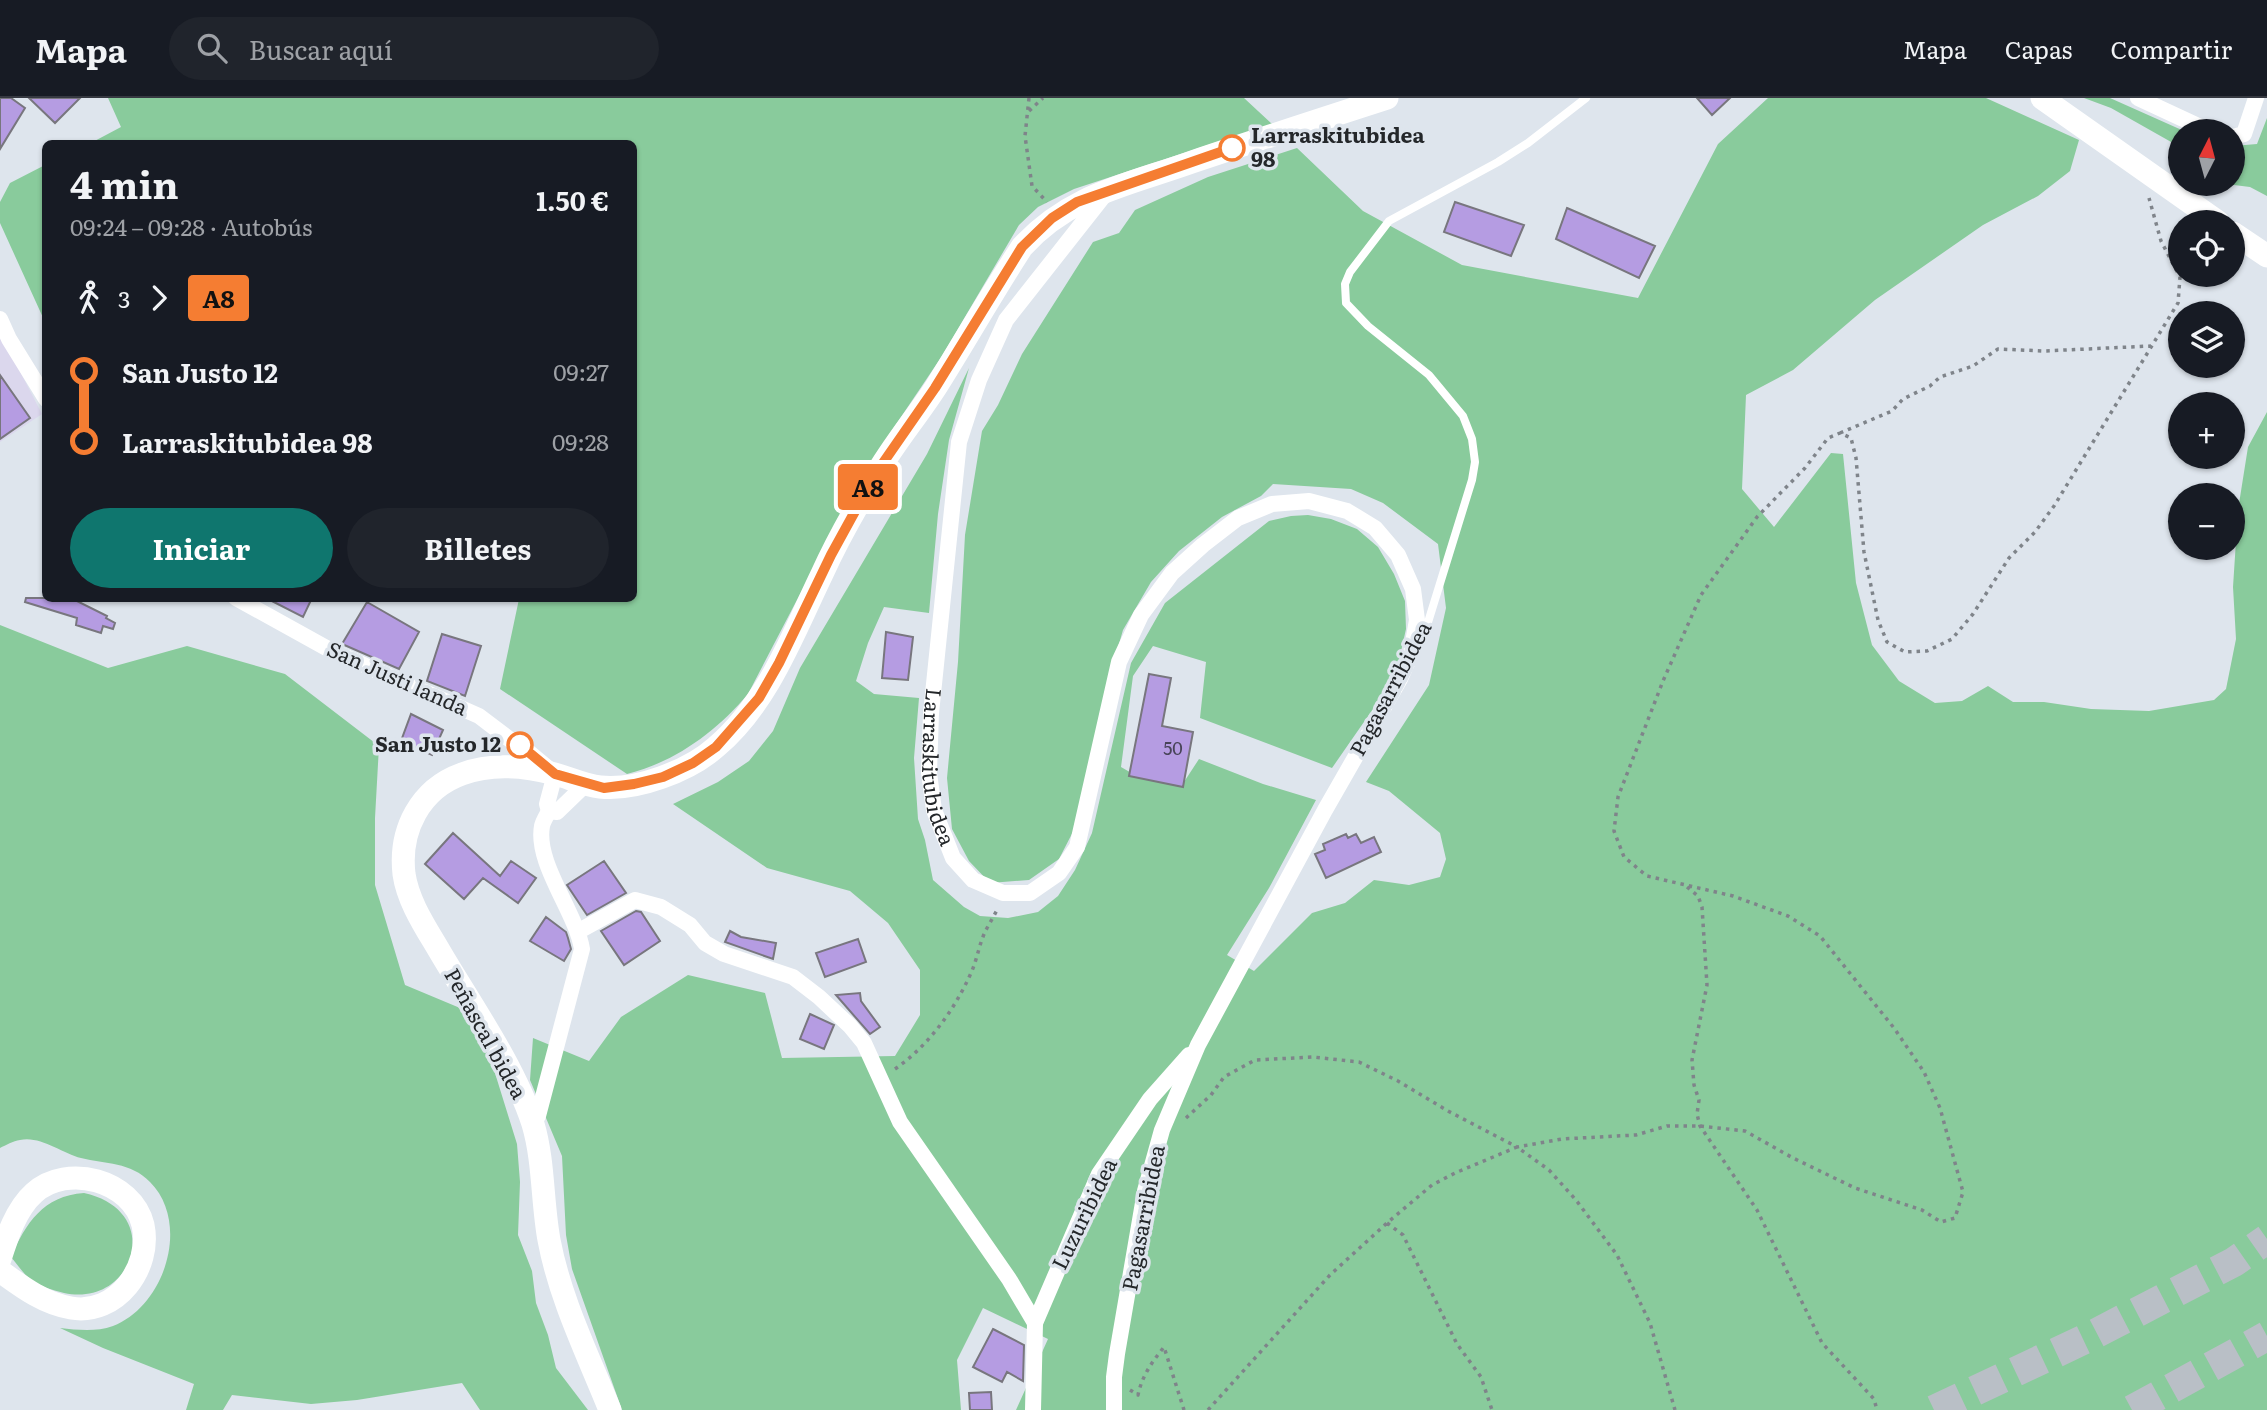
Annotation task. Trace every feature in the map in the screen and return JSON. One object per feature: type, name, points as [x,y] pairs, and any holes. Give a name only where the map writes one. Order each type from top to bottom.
[{"type":"street","points":[[1108,191],[1387,98]]},
{"type":"street","points":[[2042,98],[2200,210]]},
{"type":"street","points":[[2138,98],[2183,119]]},
{"type":"street","points":[[2245,131],[2256,98]]},
{"type":"street","name":"Peñascal bidea","points":[[610,1410],[559,1279],[550,1243],[533,1124],[514,1078],[417,912],[404,875],[405,836],[416,809],[435,788],[463,773],[498,766],[555,774],[604,788],[663,777],[693,763],[716,747],[752,707],[779,663],[831,555],[876,473],[935,388],[1022,247],[1037,230],[1058,214],[1077,202],[1108,191]]},
{"type":"street","name":"Larraskitubidea","points":[[1003,893],[973,880],[953,858],[934,810],[929,773],[931,713],[959,442],[979,380],[1006,320],[1108,191]]},
{"type":"street","points":[[2245,241],[2267,256]]},
{"type":"street","points":[[0,319],[9,339],[42,393]]},
{"type":"street","points":[[1003,893],[1030,892],[1059,873],[1077,847],[1119,662],[1141,615],[1172,573],[1238,519],[1272,504],[1309,501],[1348,511],[1375,528],[1398,555],[1413,589],[1417,620],[1411,654]]},
{"type":"street","name":"San Justi landa","points":[[243,602],[330,650],[479,716],[555,774]]},
{"type":"street","name":"Pagasarribidea","points":[[1114,1410],[1114,1377],[1145,1191],[1162,1130],[1198,1045],[1411,654]]},
{"type":"street","points":[[533,1124],[538,1116],[582,949],[579,931],[566,909],[545,855],[542,827],[549,811],[547,804],[555,774]]},
{"type":"street","points":[[549,811],[557,811],[586,784]]},
{"type":"street","points":[[579,931],[635,900],[661,907],[690,925],[705,943],[724,954],[793,977],[819,997],[864,1043],[900,1122],[1009,1279],[1035,1323]]},
{"type":"street","name":"Luzuribidea","points":[[1033,1410],[1035,1323],[1099,1174],[1150,1100],[1198,1045]]},
{"type":"street","points":[[0,1271],[32,1294],[53,1303],[73,1309],[97,1307],[114,1300],[137,1272],[144,1245],[142,1224],[135,1209],[120,1191],[97,1180],[73,1177],[52,1181],[34,1193],[19,1212],[3,1251]]},
{"type":"lane","name":"Pagasarribidea","points":[[1411,654],[1425,632],[1467,499],[1475,462],[1472,439],[1463,416],[1429,375],[1368,326],[1346,303],[1345,284],[1350,272],[1389,222],[1498,162],[1528,143],[1586,98]]},
{"type":"path","points":[[1029,98],[1025,136],[1032,186],[1058,214]]},
{"type":"path","points":[[1027,112],[1043,98]]},
{"type":"path","points":[[1840,433],[1851,438],[1856,458],[1864,552],[1878,620],[1887,642],[1905,652],[1927,651],[1952,639],[1973,614],[2008,558],[2035,532],[2096,441],[2178,303],[2180,277],[2161,241],[2148,194],[2149,175]]},
{"type":"path","points":[[1208,1410],[1330,1275],[1387,1223],[1432,1185],[1517,1147],[1562,1139],[1636,1135],[1667,1126],[1700,1126],[1745,1131],[1854,1188],[1922,1210],[1941,1222],[1955,1218],[1963,1192],[1940,1108],[1924,1072],[1894,1028],[1819,936],[1788,916],[1733,896],[1647,876],[1624,857],[1614,831],[1618,797],[1663,681],[1701,595],[1758,517],[1828,438],[1892,411],[1903,399],[1930,386],[1940,377],[1973,366],[1998,349],[2044,351],[2152,346]]},
{"type":"path","points":[[1685,885],[1698,896],[1702,907],[1707,975],[1692,1060],[1694,1085],[1699,1100],[1697,1114],[1700,1126],[1757,1210],[1822,1343],[1874,1399],[1877,1410]]},
{"type":"path","points":[[878,1075],[893,1070],[914,1056],[953,1006],[972,971],[984,933],[1003,893]]},
{"type":"path","points":[[1162,1130],[1191,1115],[1224,1077],[1255,1060],[1313,1057],[1359,1062],[1398,1080],[1448,1111],[1517,1147],[1549,1170],[1576,1199],[1617,1255],[1650,1322],[1675,1410]]},
{"type":"path","points":[[1387,1223],[1403,1235],[1457,1344],[1481,1377],[1492,1410]]},
{"type":"path","points":[[1114,1377],[1138,1395],[1150,1364],[1164,1347],[1184,1410]]},
{"type":"shaded area","points":[[0,333],[42,414],[0,442]]},
{"type":"green space","points":[[108,98],[1244,98],[1272,124],[1074,189],[1038,207],[1019,225],[942,356],[862,475],[748,694],[722,721],[694,744],[662,762],[627,774],[500,689],[518,602],[637,602],[637,140],[97,140],[121,127]]},
{"type":"green space","points":[[1768,98],[1986,98],[2079,140],[2070,171],[2038,196],[1983,225],[1875,300],[1793,370],[1746,395],[1742,489],[1774,527],[1831,453],[1843,454],[1856,583],[1872,645],[1899,681],[1935,703],[1962,701],[1988,686],[2013,702],[2044,702],[2091,709],[2149,711],[2214,700],[2226,689],[2236,639],[2233,587],[2235,560],[2245,560],[2245,483],[2242,483],[2248,447],[2267,412],[2267,1410],[1016,1410],[1048,1339],[983,1308],[957,1360],[961,1410],[622,1410],[572,1269],[566,1235],[562,1156],[530,1080],[533,1038],[589,1061],[621,1017],[688,975],[765,993],[782,1058],[895,1056],[920,1015],[920,970],[888,923],[850,891],[767,868],[673,804],[718,782],[749,761],[773,731],[800,668],[927,454],[969,368],[949,440],[938,514],[929,613],[884,607],[868,643],[856,681],[874,694],[919,698],[914,758],[918,819],[933,880],[964,907],[980,916],[1008,918],[1038,912],[1058,896],[1075,870],[1092,833],[1131,663],[1165,603],[1269,521],[1291,516],[1308,515],[1331,519],[1357,529],[1378,547],[1394,574],[1405,601],[1406,629],[1398,665],[1382,696],[1332,768],[1200,718],[1206,662],[1153,646],[1133,676],[1121,767],[1140,778],[1184,782],[1199,759],[1263,784],[1316,800],[1269,888],[1227,955],[1254,971],[1312,913],[1345,903],[1374,880],[1409,885],[1440,877],[1446,859],[1440,833],[1389,791],[1366,782],[1429,685],[1446,608],[1438,544],[1383,503],[1351,489],[1273,484],[1261,496],[1222,517],[1179,551],[1151,582],[1123,630],[1110,675],[1078,822],[1059,859],[1029,880],[990,883],[969,861],[952,829],[947,778],[958,662],[965,535],[982,431],[998,405],[1022,354],[1093,242],[1119,233],[1135,210],[1208,177],[1297,148],[1363,211],[1462,265],[1638,298],[1718,144]]},
{"type":"green space","points":[[2084,98],[2110,98],[2168,124],[2168,140],[2111,108]]},
{"type":"green space","points":[[2267,118],[2267,196],[2245,186],[2245,145],[2257,144]]},
{"type":"green space","points":[[42,167],[42,315],[0,223],[0,202],[10,183]]},
{"type":"green space","points":[[0,625],[108,668],[187,646],[285,674],[379,746],[375,885],[405,985],[460,1008],[490,1057],[517,1144],[520,1182],[518,1235],[532,1271],[536,1303],[556,1368],[588,1410],[480,1410],[462,1383],[357,1400],[311,1404],[232,1395],[223,1410],[186,1410],[194,1384],[60,1328],[107,1328],[131,1316],[146,1301],[166,1262],[170,1240],[169,1219],[162,1199],[150,1182],[143,1175],[126,1167],[74,1156],[35,1140],[17,1141],[0,1148]]},
{"type":"green space","points":[[84,1193],[110,1203],[125,1218],[132,1237],[131,1255],[123,1273],[108,1286],[88,1294],[64,1293],[33,1281],[11,1257],[23,1233],[38,1213],[57,1199]]},
{"type":"building","points":[[0,98],[11,98],[25,108],[0,149]]},
{"type":"building","points":[[29,98],[80,98],[55,123]]},
{"type":"building","points":[[1697,98],[1730,98],[1712,115]]},
{"type":"building","points":[[1455,202],[1524,225],[1511,256],[1444,232]]},
{"type":"building","points":[[1567,208],[1655,246],[1639,278],[1556,239]]},
{"type":"building","points":[[0,375],[30,418],[0,439]]},
{"type":"building","points":[[26,598],[42,598],[42,602],[79,602],[115,623],[113,629],[103,626],[101,633],[76,625],[77,618],[25,602]]},
{"type":"building","points":[[274,602],[310,602],[303,617]]},
{"type":"building","points":[[367,602],[419,632],[399,669],[342,644]]},
{"type":"building","points":[[886,632],[913,637],[908,680],[882,678]]},
{"type":"building","points":[[442,634],[481,646],[465,696],[427,681]]},
{"type":"building","points":[[1149,674],[1171,678],[1162,726],[1193,732],[1183,787],[1129,776]]},
{"type":"building","points":[[411,714],[443,730],[432,755],[401,741]]},
{"type":"building","points":[[453,833],[500,876],[511,861],[536,878],[518,903],[483,878],[464,899],[425,864]]},
{"type":"building","points":[[1346,834],[1348,838],[1356,834],[1361,843],[1374,837],[1381,852],[1326,878],[1315,854],[1325,850],[1323,844]]},
{"type":"building","points":[[604,861],[626,893],[587,915],[567,885]]},
{"type":"building","points":[[636,911],[641,912],[660,941],[624,965],[601,931]]},
{"type":"building","points":[[546,917],[566,932],[571,949],[564,961],[530,941]]},
{"type":"building","points":[[730,931],[741,937],[776,943],[773,959],[725,942]]},
{"type":"building","points":[[858,939],[866,962],[825,977],[816,953]]},
{"type":"building","points":[[860,993],[861,1001],[880,1027],[870,1034],[836,995]]},
{"type":"building","points":[[810,1014],[834,1025],[824,1049],[800,1039]]},
{"type":"building","points":[[993,1329],[1024,1345],[1023,1381],[1007,1372],[1002,1382],[973,1367]]},
{"type":"building","points":[[991,1392],[992,1410],[970,1410],[969,1393]]},
{"type":"tunnel","points":[[1934,1410],[2085,1339],[2234,1262],[2267,1239]]},
{"type":"tunnel","points":[[2132,1410],[2267,1336]]},
{"type":"bus line","name":"A8","points":[[520,745],[555,774],[604,788],[663,777],[693,763],[716,747],[759,698],[876,473],[935,388],[1022,247],[1037,230],[1077,202],[1232,148]]},
{"type":"place","name":"Larraskitubidea 98","points":[[1232,148]]},
{"type":"place","name":"San Justo 12","points":[[520,745]]}]
